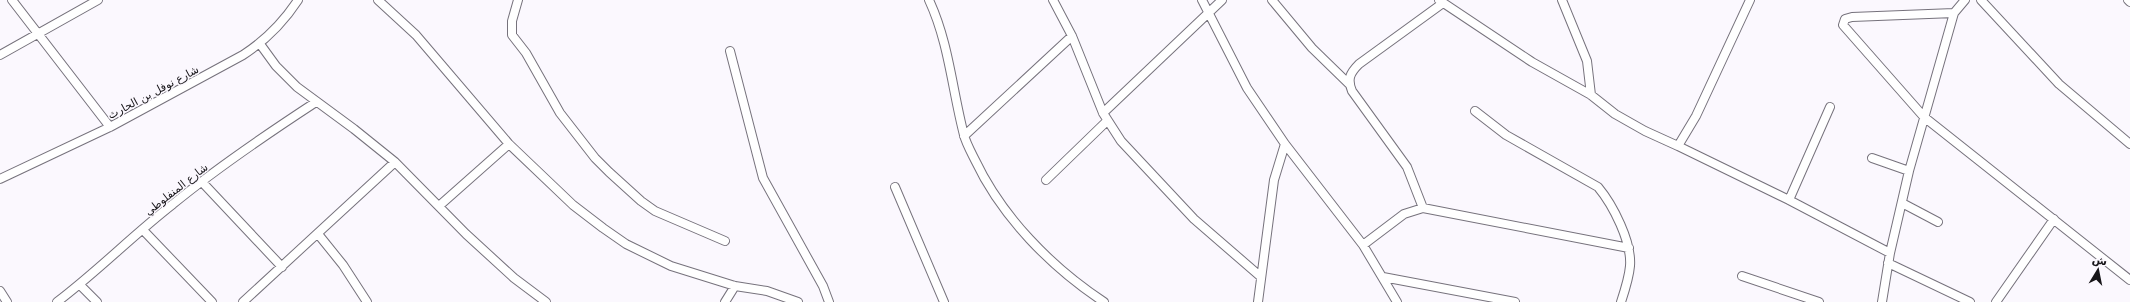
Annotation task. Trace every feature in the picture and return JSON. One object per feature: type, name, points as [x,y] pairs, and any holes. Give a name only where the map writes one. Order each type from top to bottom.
[{"type":"street","points":[[12,0],[110,127]]},
{"type":"street","points":[[0,55],[98,0]]},
{"type":"street","name":"شارع نوفل بن الحارث","points":[[1,178],[110,127],[209,75],[260,44],[285,18],[298,0]]},
{"type":"street","points":[[378,0],[416,34],[509,144],[573,205],[626,244],[671,266],[735,286],[767,292],[798,302]]},
{"type":"street","points":[[518,0],[512,21],[512,35],[526,53],[560,113],[595,158],[629,191],[655,211],[725,241]]},
{"type":"street","points":[[929,0],[938,18],[949,56],[964,136],[981,172],[1012,218],[1059,268],[1091,298],[1104,302]]},
{"type":"street","points":[[1054,0],[1072,36],[1103,113],[1107,121],[1130,152],[1194,219],[1261,277]]},
{"type":"street","points":[[1202,0],[1247,88],[1285,144],[1363,245],[1397,302]]},
{"type":"street","points":[[1103,113],[1222,0]]},
{"type":"street","points":[[1272,0],[1312,48],[1349,84],[1352,91],[1407,167],[1423,208]]},
{"type":"street","points":[[1562,0],[1587,61],[1591,95]]},
{"type":"street","points":[[1678,146],[1696,116],[1750,0]]},
{"type":"street","points":[[1882,302],[1890,253],[1909,171],[1924,117],[1954,14],[1966,0]]},
{"type":"street","points":[[1981,0],[2059,84],[2130,144]]},
{"type":"street","points":[[1349,84],[1351,72],[1359,64],[1441,1],[1532,62],[1591,95],[1615,114],[1645,131],[1789,200],[1890,253]]},
{"type":"street","points":[[1954,14],[1852,17],[1845,19],[1843,25],[1924,117],[2130,280]]},
{"type":"street","points":[[964,136],[1072,36]]},
{"type":"street","points":[[260,44],[287,78],[395,162],[509,273],[542,301]]},
{"type":"street","points":[[730,50],[763,178],[823,286],[829,302]]},
{"type":"street","name":"شارع المنفلوطي","points":[[58,302],[202,182],[316,102]]},
{"type":"street","points":[[1789,200],[1830,107]]},
{"type":"street","points":[[1475,111],[1506,135],[1598,187],[1608,199],[1629,248],[1630,265],[1621,302]]},
{"type":"street","points":[[1046,180],[1107,121]]},
{"type":"street","points":[[439,206],[509,144]]},
{"type":"street","points":[[1258,302],[1274,180],[1285,144]]},
{"type":"street","points":[[1872,158],[1909,171]]},
{"type":"street","points":[[243,302],[395,162]]},
{"type":"street","points":[[202,182],[282,267]]},
{"type":"street","points":[[895,188],[944,302]]},
{"type":"street","points":[[1902,203],[1938,222]]},
{"type":"street","points":[[1363,245],[1404,214],[1423,208],[1629,248]]},
{"type":"street","points":[[1996,302],[2054,219]]},
{"type":"street","points":[[143,230],[212,302]]},
{"type":"street","points":[[318,234],[343,265],[367,302]]},
{"type":"street","points":[[1888,263],[1970,302]]},
{"type":"street","points":[[1742,276],[1819,302]]},
{"type":"street","points":[[1383,277],[1515,302]]},
{"type":"street","points":[[80,285],[97,302]]},
{"type":"street","points":[[725,302],[735,286]]},
{"type":"street","points":[[0,291],[7,302]]}]
